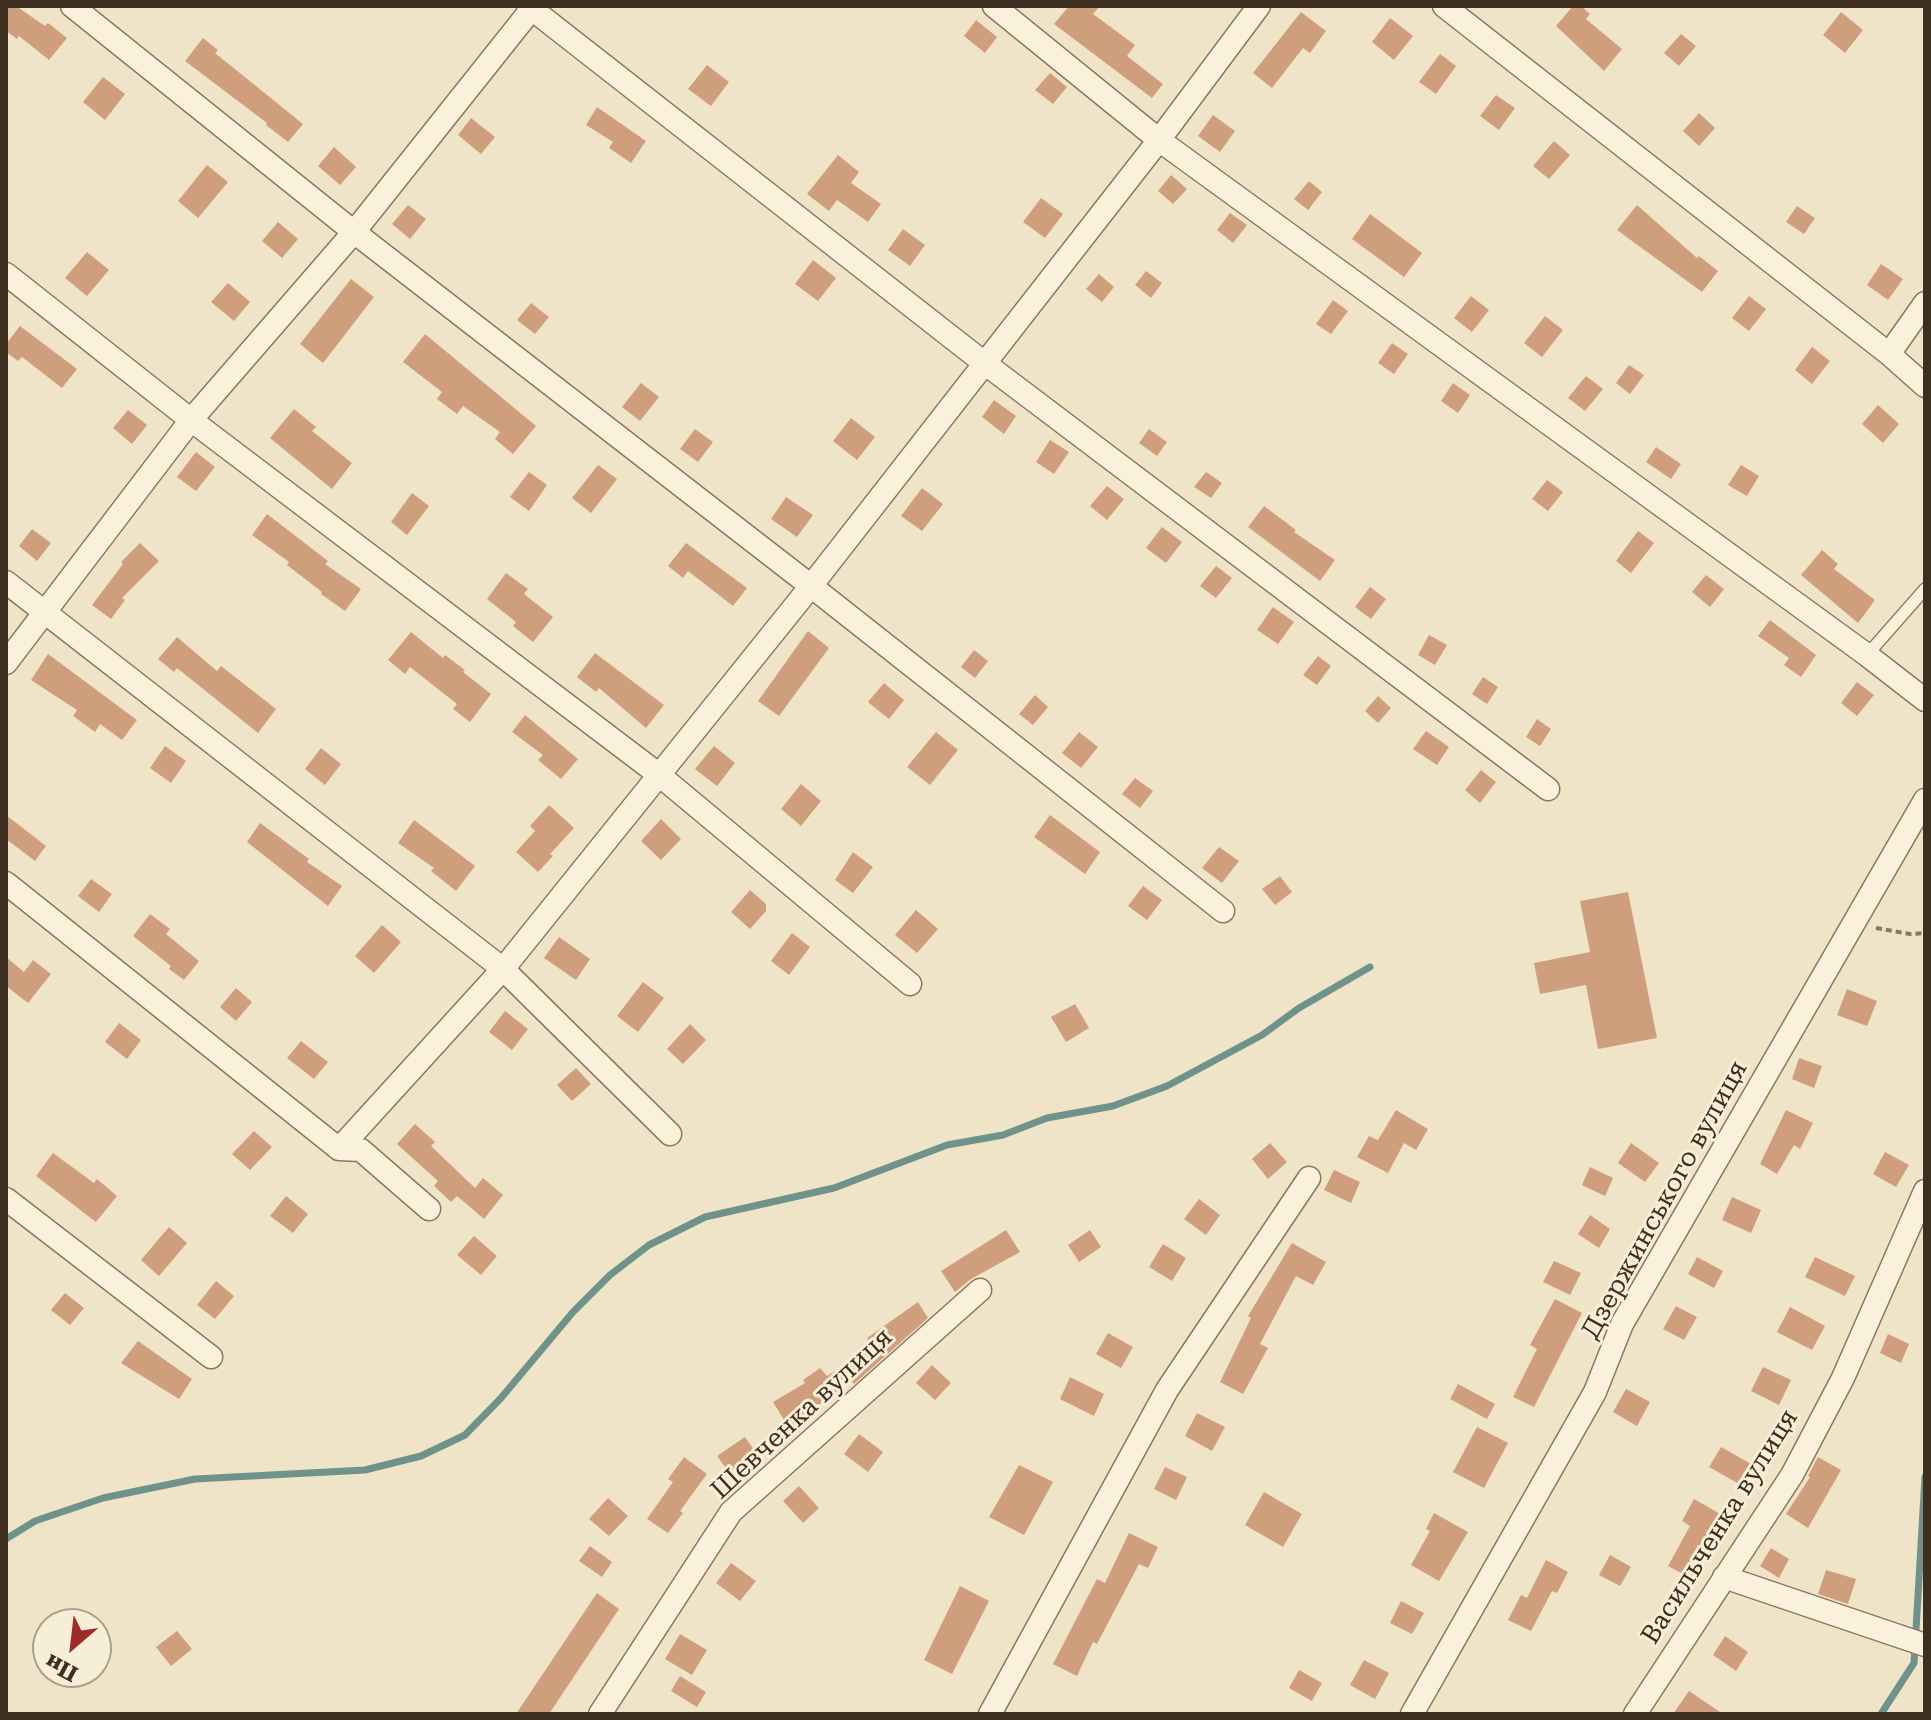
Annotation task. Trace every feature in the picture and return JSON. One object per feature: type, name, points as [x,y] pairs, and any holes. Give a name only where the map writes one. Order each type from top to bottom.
[{"type":"street","points":[[72,6],[354,232],[811,586],[1223,911]]},
{"type":"street","points":[[994,6],[1159,140],[1925,700]]},
{"type":"street","points":[[339,1149],[503,969],[811,586],[1159,140],[1259,6]]},
{"type":"street","points":[[1444,6],[1889,354],[1925,386]]},
{"type":"street","points":[[6,663],[191,420],[354,232],[531,7],[983,362],[1548,789]]},
{"type":"street","points":[[6,274],[191,420],[658,774],[910,984]]},
{"type":"street","points":[[1889,354],[1925,303]]},
{"type":"street","points":[[6,582],[503,969],[670,1134]]},
{"type":"street","name":"Дзержинського вулиця","points":[[1412,1714],[1595,1392],[1622,1324],[1925,800]]},
{"type":"street","points":[[6,883],[339,1149],[361,1150],[429,1209]]},
{"type":"street","points":[[990,1714],[1167,1390],[1309,1178]]},
{"type":"street","name":"Васильченка вулиця","points":[[1635,1714],[1792,1475],[1843,1378],[1925,1191]]},
{"type":"street","points":[[6,1199],[211,1357]]},
{"type":"street","name":"Шевченка вулиця","points":[[600,1714],[731,1512],[980,1290]]},
{"type":"street","points":[[1724,1577],[1925,1645]]},
{"type":"lane","points":[[1867,655],[1925,589]]},
{"type":"path","points":[[1853,924],[1910,934],[1925,933]]},
{"type":"building","points":[[6,6],[16,6],[45,26],[48,23],[67,38],[49,60],[19,36],[17,39],[6,31]]},
{"type":"building","points":[[1069,6],[1100,6],[1093,14],[1135,45],[1127,56],[1163,84],[1152,98],[1054,24]]},
{"type":"building","points":[[1573,6],[1581,6],[1590,14],[1586,19],[1622,49],[1604,71],[1556,26]]},
{"type":"building","points":[[1301,12],[1326,31],[1310,53],[1303,48],[1272,88],[1253,73]]},
{"type":"building","points":[[1841,12],[1863,30],[1845,53],[1823,35]]},
{"type":"building","points":[[1390,18],[1413,36],[1394,60],[1372,42]]},
{"type":"building","points":[[976,20],[997,37],[985,53],[964,36]]},
{"type":"building","points":[[1681,34],[1696,46],[1679,66],[1664,53]]},
{"type":"building","points":[[203,38],[218,50],[215,53],[303,124],[288,142],[185,61]]},
{"type":"building","points":[[1440,54],[1456,66],[1436,94],[1419,82]]},
{"type":"building","points":[[707,65],[729,82],[711,106],[688,89]]},
{"type":"building","points":[[1050,73],[1067,87],[1053,104],[1035,90]]},
{"type":"building","points":[[103,77],[125,94],[105,120],[83,102]]},
{"type":"building","points":[[1496,95],[1515,108],[1499,130],[1480,116]]},
{"type":"building","points":[[597,107],[646,141],[631,163],[609,148],[613,142],[586,125]]},
{"type":"building","points":[[1699,113],[1715,128],[1699,146],[1683,131]]},
{"type":"building","points":[[1213,115],[1235,131],[1220,152],[1198,136]]},
{"type":"building","points":[[471,118],[495,137],[481,154],[458,135]]},
{"type":"building","points":[[1554,141],[1570,155],[1549,179],[1533,166]]},
{"type":"building","points":[[334,147],[356,167],[340,185],[318,166]]},
{"type":"building","points":[[838,155],[859,172],[851,183],[881,204],[868,222],[837,200],[829,211],[807,194]]},
{"type":"building","points":[[207,165],[228,182],[198,218],[178,201]]},
{"type":"building","points":[[1171,175],[1187,189],[1173,204],[1158,191]]},
{"type":"building","points":[[1309,181],[1322,192],[1308,210],[1294,199]]},
{"type":"building","points":[[1041,198],[1063,214],[1045,238],[1023,222]]},
{"type":"building","points":[[408,205],[426,219],[410,239],[392,224]]},
{"type":"building","points":[[1637,205],[1697,258],[1699,256],[1718,271],[1702,292],[1617,230]]},
{"type":"building","points":[[1797,206],[1815,218],[1804,234],[1786,222]]},
{"type":"building","points":[[1230,213],[1247,225],[1233,243],[1217,230]]},
{"type":"building","points":[[1370,214],[1422,253],[1404,277],[1352,239]]},
{"type":"building","points":[[278,222],[298,239],[282,258],[262,241]]},
{"type":"building","points":[[903,229],[925,245],[910,266],[888,250]]},
{"type":"building","points":[[87,252],[109,270],[87,296],[65,278]]},
{"type":"building","points":[[813,260],[836,278],[818,301],[795,284]]},
{"type":"building","points":[[1881,264],[1903,279],[1888,300],[1867,285]]},
{"type":"building","points":[[1146,271],[1162,283],[1151,298],[1135,285]]},
{"type":"building","points":[[1099,274],[1114,287],[1102,302],[1086,289]]},
{"type":"building","points":[[351,279],[374,297],[323,363],[300,344]]},
{"type":"building","points":[[228,283],[250,302],[234,321],[211,302]]},
{"type":"building","points":[[1471,296],[1489,310],[1472,332],[1454,318]]},
{"type":"building","points":[[1749,296],[1766,309],[1749,331],[1732,318]]},
{"type":"building","points":[[1333,300],[1348,311],[1331,334],[1316,324]]},
{"type":"building","points":[[531,303],[549,317],[535,334],[517,320]]},
{"type":"building","points":[[1545,316],[1563,330],[1542,357],[1524,343]]},
{"type":"building","points":[[20,326],[77,369],[62,388],[22,357],[18,361],[6,352],[6,344]]},
{"type":"building","points":[[425,334],[536,426],[513,454],[495,439],[500,432],[463,406],[457,414],[437,399],[442,392],[403,362]]},
{"type":"building","points":[[1392,343],[1408,354],[1394,374],[1378,363]]},
{"type":"building","points":[[1812,347],[1830,361],[1812,384],[1795,370]]},
{"type":"building","points":[[1629,365],[1644,375],[1630,394],[1616,383]]},
{"type":"building","points":[[1586,376],[1603,389],[1585,411],[1568,398]]},
{"type":"building","points":[[641,383],[659,397],[640,421],[622,407]]},
{"type":"building","points":[[1453,383],[1470,395],[1458,413],[1441,401]]},
{"type":"building","points":[[994,400],[1016,416],[1004,434],[982,417]]},
{"type":"building","points":[[1878,405],[1899,424],[1883,443],[1862,424]]},
{"type":"building","points":[[294,409],[316,427],[312,431],[352,463],[332,489],[270,438]]},
{"type":"building","points":[[128,410],[147,425],[132,444],[113,428]]},
{"type":"building","points":[[851,418],[875,437],[857,460],[833,441]]},
{"type":"building","points":[[695,429],[713,442],[698,462],[680,449]]},
{"type":"building","points":[[1149,429],[1167,442],[1157,456],[1139,443]]},
{"type":"building","points":[[1050,440],[1069,452],[1054,474],[1036,462]]},
{"type":"building","points":[[1656,447],[1681,464],[1671,479],[1646,462]]},
{"type":"building","points":[[196,452],[215,467],[196,491],[177,477]]},
{"type":"building","points":[[598,465],[617,479],[591,513],[572,498]]},
{"type":"building","points":[[1741,465],[1759,476],[1747,496],[1728,485]]},
{"type":"building","points":[[529,472],[547,485],[529,511],[510,497]]},
{"type":"building","points":[[1206,472],[1222,483],[1211,498],[1194,487]]},
{"type":"building","points":[[1547,480],[1563,492],[1548,511],[1532,499]]},
{"type":"building","points":[[1107,486],[1124,499],[1107,520],[1090,506]]},
{"type":"building","points":[[922,488],[943,504],[922,531],[901,516]]},
{"type":"building","points":[[412,493],[429,506],[407,535],[391,522]]},
{"type":"building","points":[[786,497],[813,515],[797,537],[771,519]]},
{"type":"building","points":[[1264,506],[1296,530],[1294,532],[1335,560],[1320,581],[1248,527]]},
{"type":"building","points":[[267,514],[328,561],[325,564],[361,589],[345,611],[287,565],[289,562],[252,535]]},
{"type":"building","points":[[1162,527],[1182,542],[1166,563],[1146,548]]},
{"type":"building","points":[[32,529],[51,543],[37,561],[19,546]]},
{"type":"building","points":[[1638,531],[1654,543],[1631,573],[1616,561]]},
{"type":"building","points":[[140,543],[159,561],[122,598],[125,600],[111,619],[92,605],[123,564],[121,562]]},
{"type":"building","points":[[686,543],[747,588],[733,606],[688,571],[683,578],[668,566]]},
{"type":"building","points":[[1822,550],[1838,564],[1834,569],[1875,600],[1858,623],[1801,575]]},
{"type":"building","points":[[1216,566],[1232,578],[1216,598],[1200,586]]},
{"type":"building","points":[[506,573],[528,589],[524,594],[553,617],[533,642],[513,626],[516,622],[487,599]]},
{"type":"building","points":[[1706,575],[1724,589],[1710,607],[1692,592]]},
{"type":"building","points":[[1370,587],[1386,599],[1371,619],[1355,607]]},
{"type":"building","points":[[1273,607],[1294,622],[1278,644],[1257,630]]},
{"type":"building","points":[[1770,620],[1816,655],[1801,677],[1784,665],[1789,658],[1758,636]]},
{"type":"building","points":[[808,631],[829,648],[779,716],[758,701]]},
{"type":"building","points":[[411,632],[443,658],[445,655],[465,670],[463,672],[491,694],[470,722],[453,709],[457,704],[410,667],[405,674],[388,660]]},
{"type":"building","points":[[1429,635],[1447,645],[1435,665],[1418,655]]},
{"type":"building","points":[[177,637],[217,671],[221,666],[276,709],[258,733],[177,668],[174,672],[158,659]]},
{"type":"building","points":[[974,650],[988,661],[975,678],[961,667]]},
{"type":"building","points":[[595,653],[664,705],[646,728],[599,688],[596,692],[577,677]]},
{"type":"building","points":[[48,654],[137,720],[122,740],[100,724],[95,732],[73,716],[77,710],[31,680]]},
{"type":"building","points":[[1318,656],[1331,666],[1317,685],[1303,675]]},
{"type":"building","points":[[1483,677],[1498,687],[1487,704],[1472,694]]},
{"type":"building","points":[[1857,682],[1874,695],[1857,716],[1841,703]]},
{"type":"building","points":[[884,683],[904,700],[889,719],[868,702]]},
{"type":"building","points":[[1035,695],[1048,707],[1033,725],[1019,714]]},
{"type":"building","points":[[1378,696],[1391,708],[1378,723],[1365,711]]},
{"type":"building","points":[[525,715],[578,759],[561,779],[538,760],[543,755],[512,732]]},
{"type":"building","points":[[1537,719],[1551,729],[1540,746],[1526,737]]},
{"type":"building","points":[[1426,731],[1449,747],[1437,765],[1413,749]]},
{"type":"building","points":[[936,732],[958,750],[930,785],[907,767]]},
{"type":"building","points":[[1079,732],[1098,747],[1081,768],[1062,753]]},
{"type":"building","points":[[165,746],[186,761],[171,783],[150,768]]},
{"type":"building","points":[[714,746],[735,763],[717,786],[695,769]]},
{"type":"building","points":[[321,748],[341,764],[325,785],[305,769]]},
{"type":"building","points":[[1481,770],[1496,782],[1480,803],[1465,790]]},
{"type":"building","points":[[1135,778],[1153,791],[1140,808],[1122,794]]},
{"type":"building","points":[[801,784],[821,801],[801,826],[781,809]]},
{"type":"building","points":[[549,805],[574,828],[538,872],[516,852],[535,831],[530,826]]},
{"type":"building","points":[[6,815],[46,846],[35,861],[6,839]]},
{"type":"building","points":[[1050,815],[1100,852],[1085,874],[1034,837]]},
{"type":"building","points":[[661,819],[681,839],[661,860],[641,841]]},
{"type":"building","points":[[414,820],[475,866],[456,891],[431,871],[434,868],[398,843]]},
{"type":"building","points":[[260,823],[342,886],[328,906],[247,842]]},
{"type":"building","points":[[1219,847],[1239,861],[1222,883],[1202,868]]},
{"type":"building","points":[[853,852],[873,867],[853,893],[835,880]]},
{"type":"building","points":[[1280,876],[1292,892],[1275,905],[1262,889]]},
{"type":"building","points":[[91,879],[112,894],[99,912],[78,896]]},
{"type":"building","points":[[1143,886],[1162,900],[1147,920],[1128,906]]},
{"type":"building","points":[[750,890],[766,904],[766,911],[750,929],[731,912]]},
{"type":"building","points":[[1628,892],[1657,1038],[1598,1049],[1586,985],[1540,994],[1534,963],[1590,952],[1580,901]]},
{"type":"building","points":[[916,910],[938,929],[917,953],[895,935]]},
{"type":"building","points":[[150,914],[170,929],[166,934],[199,961],[184,980],[133,936]]},
{"type":"building","points":[[382,925],[401,942],[374,973],[355,956]]},
{"type":"building","points":[[792,933],[810,947],[789,975],[771,961]]},
{"type":"building","points":[[559,937],[590,959],[576,980],[544,958]]},
{"type":"building","points":[[6,957],[24,972],[33,960],[51,974],[28,1003],[6,986]]},
{"type":"building","points":[[643,982],[664,998],[638,1032],[617,1016]]},
{"type":"building","points":[[236,988],[252,1002],[236,1021],[220,1007]]},
{"type":"building","points":[[1847,989],[1877,1001],[1867,1026],[1837,1015]]},
{"type":"building","points":[[1075,1004],[1089,1028],[1066,1042],[1051,1017]]},
{"type":"building","points":[[505,1011],[528,1029],[512,1050],[489,1032]]},
{"type":"building","points":[[119,1023],[141,1040],[127,1059],[105,1042]]},
{"type":"building","points":[[690,1024],[706,1040],[683,1064],[667,1049]]},
{"type":"building","points":[[301,1041],[328,1062],[314,1079],[287,1058]]},
{"type":"building","points":[[1799,1058],[1822,1066],[1814,1088],[1792,1079]]},
{"type":"building","points":[[576,1068],[591,1084],[572,1101],[557,1085]]},
{"type":"building","points":[[1396,1110],[1428,1129],[1416,1150],[1404,1143],[1388,1173],[1357,1157],[1369,1136],[1378,1140]]},
{"type":"building","points":[[1786,1110],[1813,1123],[1800,1149],[1794,1145],[1777,1174],[1760,1164]]},
{"type":"building","points":[[415,1124],[435,1142],[431,1146],[475,1188],[483,1178],[503,1195],[484,1219],[457,1196],[451,1202],[434,1186],[438,1181],[397,1144]]},
{"type":"building","points":[[254,1131],[272,1147],[250,1170],[232,1154]]},
{"type":"building","points":[[1270,1143],[1287,1162],[1268,1179],[1252,1159]]},
{"type":"building","points":[[1631,1143],[1659,1163],[1645,1182],[1618,1163]]},
{"type":"building","points":[[1885,1152],[1909,1165],[1896,1187],[1873,1174]]},
{"type":"building","points":[[53,1153],[94,1183],[97,1179],[117,1196],[96,1222],[36,1176]]},
{"type":"building","points":[[1590,1167],[1613,1178],[1605,1196],[1582,1185]]},
{"type":"building","points":[[1334,1170],[1360,1182],[1351,1203],[1324,1190]]},
{"type":"building","points":[[286,1196],[308,1214],[293,1233],[270,1216]]},
{"type":"building","points":[[1732,1197],[1761,1210],[1751,1233],[1722,1220]]},
{"type":"building","points":[[1199,1199],[1220,1215],[1206,1235],[1184,1219]]},
{"type":"building","points":[[1590,1215],[1610,1229],[1599,1248],[1578,1234]]},
{"type":"building","points":[[169,1227],[187,1243],[159,1276],[141,1260]]},
{"type":"building","points":[[1006,1230],[1020,1252],[971,1279],[955,1292],[941,1271]]},
{"type":"building","points":[[1090,1230],[1101,1247],[1079,1262],[1068,1245]]},
{"type":"building","points":[[474,1236],[497,1256],[481,1275],[457,1255]]},
{"type":"building","points":[[1292,1243],[1326,1262],[1313,1285],[1296,1276],[1260,1344],[1268,1348],[1243,1394],[1220,1382],[1251,1318],[1248,1316]]},
{"type":"building","points":[[1163,1244],[1186,1258],[1172,1281],[1149,1267]]},
{"type":"building","points":[[1697,1257],[1723,1271],[1714,1288],[1688,1274]]},
{"type":"building","points":[[1815,1257],[1855,1276],[1845,1296],[1805,1277]]},
{"type":"building","points":[[1554,1261],[1581,1273],[1570,1295],[1543,1282]]},
{"type":"building","points":[[216,1281],[234,1296],[215,1319],[197,1305]]},
{"type":"building","points":[[65,1293],[84,1308],[70,1325],[51,1310]]},
{"type":"building","points":[[1555,1299],[1582,1313],[1534,1407],[1513,1397],[1537,1349],[1530,1345]]},
{"type":"building","points":[[918,1302],[928,1318],[854,1384],[851,1380],[806,1415],[808,1417],[789,1428],[773,1402],[805,1383],[803,1380],[820,1368],[827,1376],[874,1347],[867,1338]]},
{"type":"building","points":[[1676,1306],[1697,1317],[1684,1340],[1663,1329]]},
{"type":"building","points":[[1790,1307],[1825,1326],[1812,1350],[1777,1332]]},
{"type":"building","points":[[1108,1333],[1133,1347],[1121,1368],[1096,1354]]},
{"type":"building","points":[[1888,1334],[1909,1344],[1901,1363],[1880,1353]]},
{"type":"building","points":[[138,1341],[192,1379],[179,1399],[121,1363]]},
{"type":"building","points":[[932,1365],[951,1383],[935,1400],[916,1383]]},
{"type":"building","points":[[1763,1367],[1791,1380],[1779,1405],[1751,1391]]},
{"type":"building","points":[[1070,1377],[1104,1394],[1094,1416],[1060,1399]]},
{"type":"building","points":[[1458,1384],[1495,1404],[1487,1419],[1450,1399]]},
{"type":"building","points":[[1626,1389],[1650,1402],[1637,1426],[1613,1412]]},
{"type":"building","points":[[1197,1413],[1225,1427],[1212,1451],[1185,1436]]},
{"type":"building","points":[[1477,1427],[1508,1443],[1484,1488],[1453,1472]]},
{"type":"building","points":[[859,1434],[883,1452],[868,1472],[844,1454]]},
{"type":"building","points":[[745,1437],[757,1454],[729,1472],[717,1456]]},
{"type":"building","points":[[1721,1447],[1753,1465],[1741,1485],[1709,1467]]},
{"type":"building","points":[[684,1457],[707,1474],[668,1533],[647,1519],[673,1482],[668,1479]]},
{"type":"building","points":[[1818,1457],[1841,1470],[1808,1528],[1786,1514],[1810,1477]]},
{"type":"building","points":[[1019,1465],[1053,1482],[1024,1535],[989,1517]]},
{"type":"building","points":[[1165,1467],[1187,1477],[1176,1500],[1154,1489]]},
{"type":"building","points":[[799,1486],[819,1508],[803,1523],[783,1501]]},
{"type":"building","points":[[1264,1492],[1302,1514],[1283,1547],[1245,1525]]},
{"type":"building","points":[[608,1498],[628,1516],[609,1536],[589,1519]]},
{"type":"building","points":[[1694,1499],[1724,1516],[1692,1579],[1668,1566],[1690,1526],[1682,1521]]},
{"type":"building","points":[[1434,1513],[1468,1532],[1439,1581],[1411,1565],[1430,1531],[1426,1529]]},
{"type":"building","points":[[1129,1533],[1158,1547],[1148,1568],[1139,1564],[1097,1644],[1093,1642],[1077,1676],[1053,1664],[1097,1579],[1105,1583]]},
{"type":"building","points":[[590,1546],[612,1562],[602,1577],[579,1561]]},
{"type":"building","points":[[1771,1548],[1789,1559],[1779,1578],[1760,1566]]},
{"type":"building","points":[[1610,1555],[1631,1567],[1620,1586],[1599,1575]]},
{"type":"building","points":[[1546,1560],[1568,1572],[1557,1593],[1552,1591],[1531,1631],[1508,1620],[1521,1595],[1527,1598]]},
{"type":"building","points":[[731,1563],[756,1581],[740,1601],[716,1583]]},
{"type":"building","points":[[1826,1570],[1856,1579],[1848,1604],[1818,1594]]},
{"type":"building","points":[[960,1586],[989,1601],[952,1674],[924,1660]]},
{"type":"building","points":[[597,1593],[619,1609],[549,1714],[516,1714]]},
{"type":"building","points":[[1401,1601],[1424,1613],[1412,1634],[1390,1623]]},
{"type":"building","points":[[177,1631],[192,1649],[171,1666],[156,1647]]},
{"type":"building","points":[[680,1634],[707,1650],[692,1675],[665,1659]]},
{"type":"building","points":[[1725,1636],[1748,1652],[1736,1671],[1713,1655]]},
{"type":"building","points":[[1364,1660],[1389,1673],[1375,1699],[1350,1685]]},
{"type":"building","points":[[1299,1670],[1322,1683],[1312,1701],[1289,1688]]},
{"type":"building","points":[[680,1676],[706,1692],[697,1707],[671,1691]]},
{"type":"building","points":[[1689,1691],[1723,1714],[1673,1714]]},
{"type":"waterway","points":[[6,1539],[35,1521],[103,1498],[195,1479],[365,1470],[421,1456],[465,1435],[501,1398],[573,1312],[610,1275],[649,1245],[705,1217],[834,1188],[947,1145],[1003,1135],[1047,1118],[1113,1106],[1167,1086],[1262,1035],[1299,1008],[1370,967]]},
{"type":"waterway","points":[[1881,1714],[1914,1663],[1925,1477]]}]
